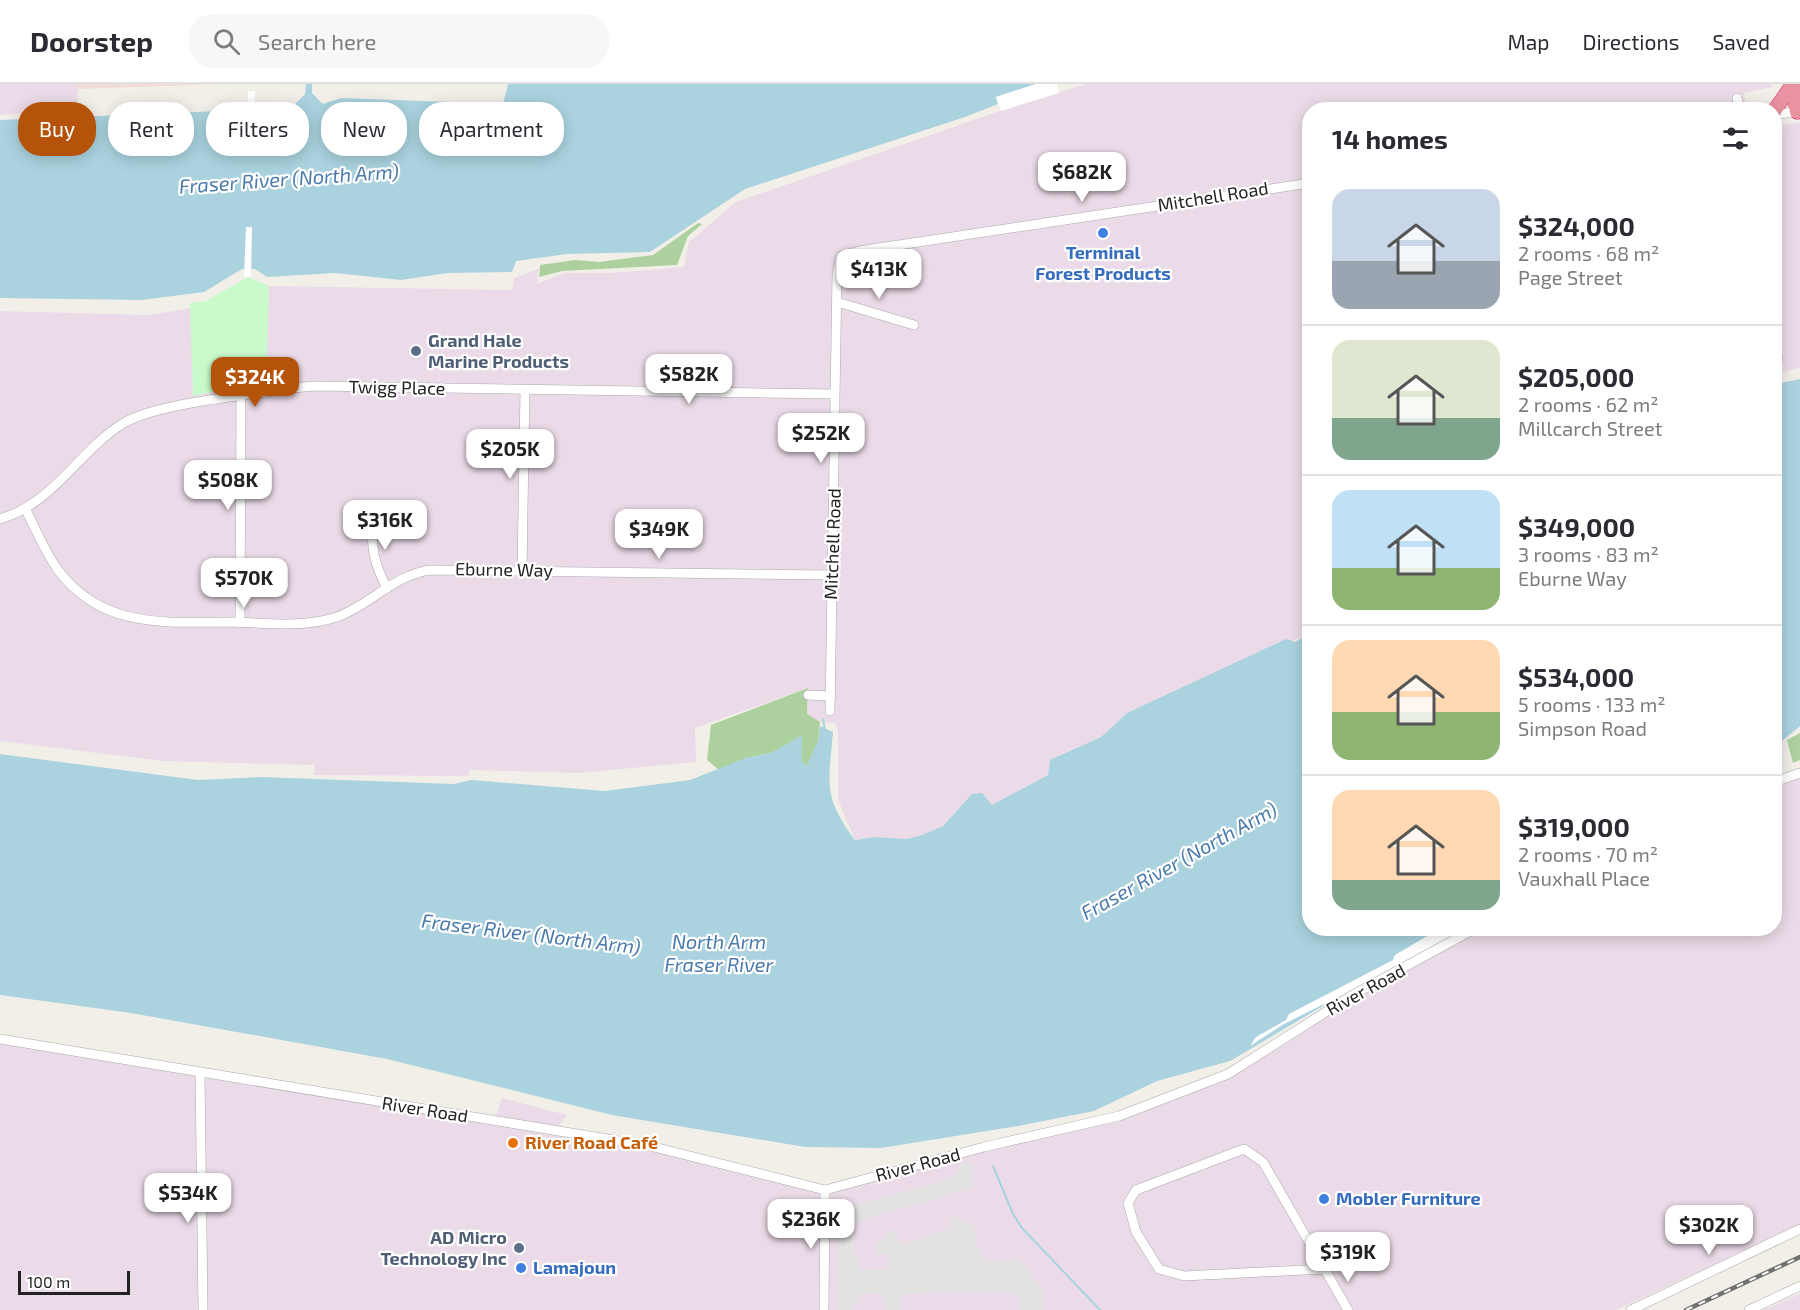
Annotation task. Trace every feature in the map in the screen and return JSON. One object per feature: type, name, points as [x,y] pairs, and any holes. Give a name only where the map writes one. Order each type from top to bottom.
[{"type":"highway","points":[[1793,84],[1798,111]]},
{"type":"highway","points":[[1781,102],[1793,84]]},
{"type":"street","points":[[1737,98],[1738,102]]},
{"type":"street","points":[[1782,112],[1798,111]]},
{"type":"street","name":"Mitchell Road","points":[[830,711],[831,575],[835,495],[834,394],[841,256],[854,252],[1302,184]]},
{"type":"street","points":[[837,302],[914,325]]},
{"type":"street","name":"Twigg Place","points":[[0,519],[26,510],[51,492],[95,446],[124,422],[163,409],[314,386],[834,394]]},
{"type":"street","points":[[522,570],[525,390]]},
{"type":"street","points":[[240,622],[241,397]]},
{"type":"street","name":"Eburne Way","points":[[26,510],[58,570],[89,599],[103,608],[148,622],[318,622],[352,610],[420,571],[522,570],[831,575]]},
{"type":"street","points":[[372,517],[374,565],[387,588]]},
{"type":"street","points":[[808,695],[831,696]]},
{"type":"street","points":[[1782,779],[1800,772]]},
{"type":"street","name":"River Road","points":[[0,1039],[650,1146],[825,1190],[984,1147],[1119,1116],[1228,1074],[1351,996],[1461,936]]},
{"type":"street","points":[[200,1072],[203,1310]]},
{"type":"street","points":[[1324,1269],[1184,1276],[1160,1269],[1136,1232],[1128,1203],[1136,1190],[1244,1149],[1263,1162],[1348,1310]]},
{"type":"street","points":[[824,1310],[825,1190]]},
{"type":"street","points":[[1631,1310],[1800,1229]]},
{"type":"street","points":[[1749,1310],[1800,1286]]},
{"type":"shaded area","points":[[0,84],[78,84],[77,102],[18,102],[18,114],[0,115]]},
{"type":"shaded area","points":[[78,84],[219,84],[78,89]]},
{"type":"shaded area","points":[[1036,84],[1057,84],[1059,92],[1087,84],[1771,84],[1772,87],[1744,93],[1746,102],[1302,102],[1302,637],[1127,713],[1101,737],[1050,760],[1048,775],[992,806],[982,794],[972,794],[943,826],[922,835],[907,839],[874,837],[855,840],[838,800],[838,731],[835,723],[820,722],[807,714],[808,688],[695,728],[696,762],[579,773],[470,770],[468,776],[314,775],[315,765],[162,761],[0,741],[0,311],[149,315],[191,308],[265,381],[269,286],[512,290],[514,278],[538,269],[537,284],[564,273],[610,273],[684,267],[689,242],[736,202],[1000,111]]},
{"type":"shaded area","points":[[1800,122],[1800,368],[1782,372],[1782,125]]},
{"type":"shaded area","points":[[1800,773],[1800,1232],[1758,1244],[1616,1310],[0,1310],[0,1039],[650,1146],[826,1190],[1119,1116],[1228,1074],[1351,996],[1463,936],[1782,936],[1782,779]]},
{"type":"shaded area","points":[[502,1098],[567,1115],[557,1129],[495,1118]]},
{"type":"shaded area","points":[[959,1163],[972,1163],[973,1188],[854,1222],[854,1254],[859,1254],[860,1270],[888,1270],[888,1254],[876,1254],[876,1246],[887,1232],[895,1230],[900,1244],[952,1229],[949,1219],[956,1217],[971,1223],[978,1235],[973,1238],[986,1261],[1019,1260],[1043,1290],[1043,1310],[1019,1310],[1018,1293],[901,1294],[901,1310],[884,1310],[883,1294],[859,1294],[858,1302],[853,1302],[853,1310],[838,1310],[838,1205],[864,1203],[943,1181],[954,1176],[959,1170]]},
{"type":"shaded area","points":[[1800,1294],[1800,1310],[1763,1310]]},
{"type":"green space","points":[[698,223],[702,224],[688,236],[677,265],[562,271],[539,277],[540,265],[575,260],[599,262],[653,255]]},
{"type":"green space","points":[[248,277],[269,286],[266,381],[193,396],[190,303],[206,301]]},
{"type":"green space","points":[[808,688],[807,714],[820,722],[818,741],[808,766],[806,767],[802,762],[802,736],[771,753],[746,758],[719,770],[707,760],[711,725]]},
{"type":"green space","points":[[1800,733],[1800,760],[1793,763],[1787,740]]},
{"type":"water","name":"Fraser River (North Arm)","points":[[306,84],[312,84],[312,93],[321,102],[321,156],[407,156],[407,102],[329,102],[341,98],[449,102],[419,102],[419,156],[564,156],[564,102],[504,102],[508,84],[1036,84],[996,97],[998,104],[965,117],[745,189],[650,252],[567,254],[516,261],[512,272],[448,273],[401,280],[335,273],[267,277],[255,269],[242,269],[204,292],[142,300],[0,298],[0,120],[18,119],[18,156],[96,156],[96,116],[108,116],[108,156],[194,156],[194,112],[206,112],[206,156],[309,156],[309,102],[297,102],[305,94]]},
{"type":"water","points":[[1800,379],[1800,726],[1782,741],[1782,383]]},
{"type":"water","name":"North Arm Fraser River","points":[[1302,638],[1302,936],[1441,936],[1230,1061],[1157,1081],[1094,1111],[881,1148],[805,1147],[612,1115],[387,1059],[131,1013],[0,995],[0,754],[198,780],[261,777],[454,784],[471,780],[605,791],[690,780],[746,758],[771,753],[802,735],[802,762],[806,767],[818,741],[820,726],[833,732],[830,764],[832,800],[844,825],[855,840],[874,837],[907,839],[943,826],[972,794],[982,793],[992,805],[1048,775],[1050,760],[1101,737],[1127,713],[1286,639],[1295,642]]},
{"type":"pier","points":[[1036,84],[1057,84],[1059,93],[1001,111],[996,97]]},
{"type":"pier","points":[[248,91],[255,91],[255,102],[248,102]]},
{"type":"pier","points":[[246,227],[252,227],[251,277],[244,277]]},
{"type":"pier","points":[[1427,936],[1451,936],[1408,962],[1284,1024],[1250,1046],[1256,1037],[1286,1020],[1289,1014],[1393,960],[1395,955]]},
{"type":"waterway","points":[[823,719],[825,731]]},
{"type":"waterway","points":[[993,1166],[1013,1214],[1022,1228],[1100,1310]]},
{"type":"railway","points":[[1686,1310],[1800,1257]]},
{"type":"place","name":"Terminal Forest Products","points":[[1103,233]]},
{"type":"place","name":"Grand Hale Marine Products","points":[[416,351]]},
{"type":"place","name":"River Road Café","points":[[513,1143]]},
{"type":"place","name":"Mobler Furniture","points":[[1324,1199]]},
{"type":"place","name":"AD Micro Technology Inc","points":[[519,1248]]},
{"type":"place","name":"Lamajoun","points":[[521,1268]]}]
